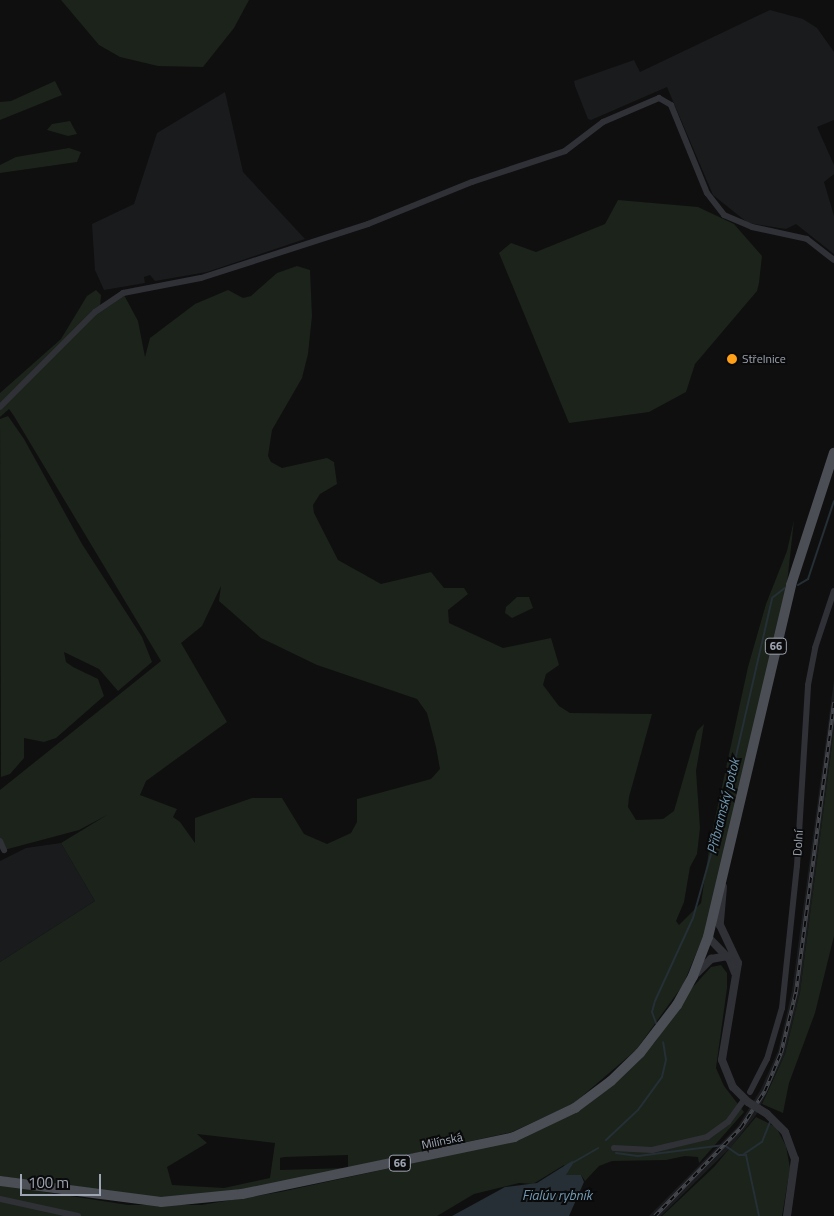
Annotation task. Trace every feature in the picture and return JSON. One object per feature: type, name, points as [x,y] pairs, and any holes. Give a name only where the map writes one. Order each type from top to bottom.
[{"type":"main road","name":"66","points":[[708,937],[791,585],[834,453]]},
{"type":"main road","name":"Milínská","points":[[0,1181],[128,1200],[201,1200],[288,1186],[514,1137],[575,1108],[611,1081],[652,1039],[687,987],[708,937]]},
{"type":"street","points":[[0,407],[95,312],[123,293],[201,278],[368,224],[472,182],[565,151],[603,122],[654,99],[664,98],[671,105],[707,193],[724,215],[752,227],[807,239],[834,260]]},
{"type":"street","name":"Dolní","points":[[750,1092],[767,1059],[782,1008],[797,866],[808,684],[815,648],[834,591]]},
{"type":"street","points":[[0,841],[4,850]]},
{"type":"street","points":[[723,878],[720,925],[738,963],[722,1060],[733,1087],[746,1100],[767,1114],[785,1132],[795,1159],[787,1216]]},
{"type":"street","points":[[708,937],[724,940],[730,945]]},
{"type":"street","points":[[708,937],[728,956],[734,967],[736,980]]},
{"type":"street","points":[[687,987],[706,962],[728,956]]},
{"type":"street","points":[[614,1148],[652,1150],[707,1137],[728,1122],[746,1100]]},
{"type":"street","points":[[0,1199],[78,1216]]},
{"type":"shaded area","points":[[61,0],[249,0],[234,28],[203,67],[158,66],[120,57],[99,45]]},
{"type":"shaded area","points":[[770,10],[803,19],[817,28],[834,52],[834,120],[817,127],[834,165],[834,174],[824,182],[834,216],[834,254],[796,224],[786,229],[748,223],[713,195],[667,87],[591,120],[588,119],[575,86],[574,81],[634,60],[640,72]]},
{"type":"shaded area","points":[[55,81],[62,95],[0,120],[0,102],[11,101]]},
{"type":"shaded area","points":[[225,92],[243,172],[305,239],[207,272],[155,281],[150,275],[144,277],[145,283],[104,290],[95,270],[92,224],[134,204],[157,133]]},
{"type":"shaded area","points":[[70,121],[77,134],[68,136],[47,130],[52,124]]},
{"type":"shaded area","points":[[69,148],[81,152],[77,162],[0,173],[0,165],[16,157]]},
{"type":"shaded area","points":[[618,200],[698,207],[734,224],[762,256],[759,283],[757,291],[695,364],[686,392],[649,412],[569,423],[499,253],[511,243],[536,252],[605,224]]},
{"type":"shaded area","points":[[297,266],[310,270],[312,316],[308,354],[302,378],[272,430],[268,456],[271,462],[282,468],[327,458],[334,462],[337,484],[320,494],[313,505],[314,513],[338,560],[381,584],[431,572],[444,588],[464,588],[468,594],[448,610],[449,623],[503,648],[551,638],[559,665],[546,674],[543,685],[559,706],[570,713],[652,714],[629,797],[628,807],[636,820],[663,819],[674,811],[697,731],[704,724],[696,771],[700,828],[697,854],[690,867],[684,902],[676,921],[679,925],[701,903],[711,837],[748,667],[766,604],[787,551],[794,520],[787,584],[705,932],[683,985],[636,1050],[573,1104],[512,1132],[348,1168],[348,1155],[284,1157],[280,1158],[280,1170],[347,1168],[278,1183],[200,1196],[161,1198],[0,1176],[0,962],[95,901],[61,843],[107,815],[79,830],[4,850],[0,841],[0,790],[161,661],[14,416],[9,409],[0,417],[0,393],[61,339],[87,296],[96,290],[101,295],[100,307],[123,293],[138,321],[145,357],[150,338],[195,304],[228,290],[243,298],[251,296],[277,273]],"holes":[[[221,586],[219,601],[261,638],[317,665],[417,699],[427,713],[440,769],[431,779],[357,799],[357,822],[351,833],[327,844],[304,834],[282,798],[252,798],[195,818],[195,843],[180,822],[173,817],[177,809],[140,795],[146,781],[227,722],[181,643],[202,626]],[[197,1134],[275,1143],[270,1178],[224,1188],[172,1185],[167,1167],[207,1143]]]},
{"type":"shaded area","points":[[8,416],[24,439],[82,544],[142,637],[152,662],[118,691],[99,669],[64,652],[66,662],[98,679],[104,696],[56,738],[44,742],[24,738],[24,758],[10,774],[1,777],[0,419]]},
{"type":"shaded area","points":[[517,597],[529,597],[533,608],[512,618],[505,613],[506,607]]},
{"type":"shaded area","points":[[834,680],[834,729],[800,992],[785,1054],[756,1115],[731,1147],[661,1216],[649,1216],[738,1126],[761,1089],[778,1051],[792,991]]},
{"type":"shaded area","points":[[834,729],[834,936],[815,1013],[789,1083],[783,1113],[762,1104],[785,1054],[800,992]]},
{"type":"shaded area","points":[[61,843],[95,901],[0,962],[0,861],[26,848]]},
{"type":"shaded area","points":[[721,965],[727,973],[727,988],[716,1068],[724,1086],[744,1112],[699,1163],[698,1157],[685,1156],[666,1160],[612,1161],[599,1166],[585,1181],[581,1175],[565,1176],[567,1170],[564,1165],[533,1184],[519,1183],[474,1194],[437,1216],[0,1216],[0,1185],[128,1205],[201,1205],[280,1192],[515,1141],[578,1112],[614,1084],[655,1042],[691,989],[711,967]]},
{"type":"shaded area","points":[[756,1117],[776,1127],[786,1146],[790,1168],[782,1216],[662,1216],[714,1167]]},
{"type":"water","name":"Fialúv rybník","points":[[572,1161],[574,1162],[566,1175],[581,1175],[584,1182],[569,1216],[452,1216],[505,1187],[537,1183]]},
{"type":"waterway","name":"Příbramský potok","points":[[798,585],[808,579],[834,501]]},
{"type":"waterway","name":"Příbramský potok","points":[[656,1023],[652,1012],[655,1001],[693,918],[725,804],[772,598],[785,588]]},
{"type":"waterway","name":"Příbramský potok","points":[[606,1140],[638,1110],[662,1077],[666,1060],[663,1042]]},
{"type":"waterway","points":[[744,1154],[762,1142],[771,1120]]},
{"type":"waterway","points":[[616,1153],[638,1156],[724,1145],[739,1155],[746,1155],[759,1216]]},
{"type":"waterway","name":"Příbramský potok","points":[[574,1162],[598,1148]]},
{"type":"railway","points":[[655,1216],[741,1128],[765,1091],[781,1053],[796,992],[834,702]]},
{"type":"place","name":"Střelnice","points":[[732,359]]}]
